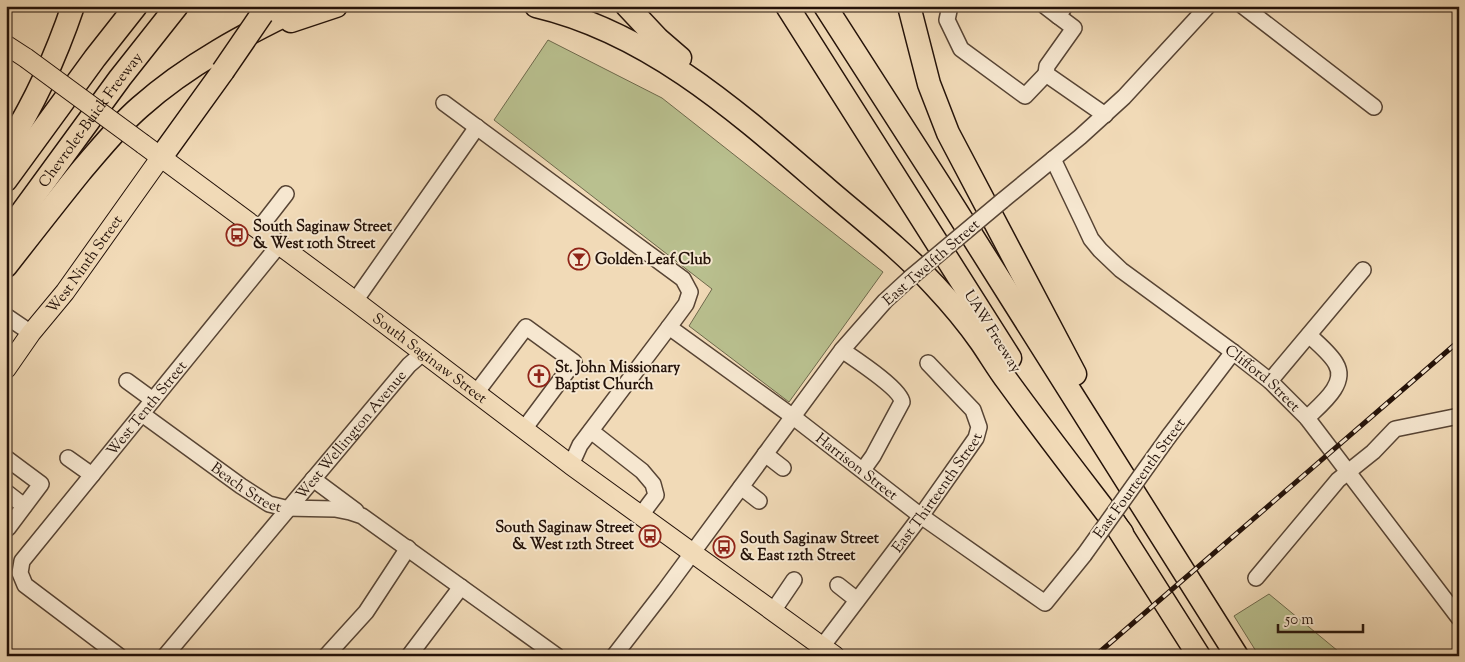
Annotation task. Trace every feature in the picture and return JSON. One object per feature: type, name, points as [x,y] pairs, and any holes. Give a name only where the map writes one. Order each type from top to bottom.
[{"type":"highway","points":[[6,148],[26,116],[48,72],[73,6]]},
{"type":"highway","name":"Chevrolet-Buick Freeway","points":[[6,180],[95,58],[136,6]]},
{"type":"highway","name":"Chevrolet-Buick Freeway","points":[[6,234],[120,78],[177,6]]},
{"type":"highway","points":[[6,266],[93,157],[139,107],[174,79],[236,42],[304,6]]},
{"type":"highway","points":[[236,42],[288,21],[336,6]]},
{"type":"highway","points":[[536,6],[586,21],[634,43],[703,88],[780,148]]},
{"type":"highway","points":[[627,6],[658,39],[721,92],[780,148],[893,246],[935,286],[976,336],[1007,381],[1122,533]]},
{"type":"highway","name":"UAW Freeway","points":[[787,6],[1199,656]]},
{"type":"highway","points":[[825,6],[1237,656]]},
{"type":"highway","points":[[909,6],[929,84],[957,151],[1156,528]]},
{"type":"highway","points":[[915,6],[929,84]]},
{"type":"highway","points":[[160,157],[265,10]]},
{"type":"main road","name":"South Saginaw Street","points":[[6,45],[191,178],[571,465],[773,611],[824,653]]},
{"type":"main road","name":"West Ninth Street","points":[[6,369],[31,333],[64,292],[160,157]]},
{"type":"street","points":[[949,13],[961,49],[1025,96],[1046,74],[1047,66],[1074,28],[1062,11],[1044,6]]},
{"type":"street","name":"East Twelfth Street","points":[[614,656],[842,350],[885,301],[1105,115],[1208,6]]},
{"type":"street","points":[[1243,6],[1374,107]]},
{"type":"street","points":[[1046,74],[1105,115]]},
{"type":"street","points":[[444,103],[683,279],[690,292],[686,304],[580,445],[571,465]]},
{"type":"street","points":[[354,301],[477,127]]},
{"type":"street","name":"Clifford Street","points":[[1053,159],[1091,239],[1109,260],[1270,381],[1307,418],[1459,618]]},
{"type":"street","points":[[258,230],[286,194]]},
{"type":"street","name":"West Tenth Street","points":[[119,656],[28,588],[22,580],[20,567],[24,558],[279,245]]},
{"type":"street","points":[[1270,381],[1363,270]]},
{"type":"street","points":[[6,316],[31,333]]},
{"type":"street","points":[[476,393],[526,327],[574,362],[524,429]]},
{"type":"street","name":"Harrison Street","points":[[669,327],[792,416],[921,516],[1045,603]]},
{"type":"street","points":[[1307,418],[1337,385],[1340,372],[1336,363],[1309,335]]},
{"type":"street","points":[[842,350],[902,397],[902,402],[873,456],[863,470]]},
{"type":"street","name":"East Fourteenth Street","points":[[1045,603],[1084,555],[1169,436],[1233,352]]},
{"type":"street","name":"West Wellington Avenue","points":[[164,656],[409,365],[423,353]]},
{"type":"street","name":"East Thirteenth Street","points":[[824,653],[857,600],[921,516],[976,438],[979,427],[973,410],[928,363]]},
{"type":"street","points":[[127,382],[153,400]]},
{"type":"street","name":"Beach Street","points":[[142,414],[262,500],[274,506],[335,509],[350,512],[366,519]]},
{"type":"street","points":[[1256,578],[1338,480],[1373,452],[1394,429],[1459,416]]},
{"type":"street","points":[[591,431],[642,471],[653,484],[656,495],[641,515]]},
{"type":"street","points":[[765,454],[783,468]]},
{"type":"street","points":[[6,458],[41,484],[8,528],[6,526]]},
{"type":"street","points":[[68,458],[92,475]]},
{"type":"street","name":"Beach Street","points":[[313,479],[557,656]]},
{"type":"street","points":[[741,487],[759,501]]},
{"type":"street","points":[[6,492],[24,506]]},
{"type":"street","points":[[326,656],[366,612],[408,548]]},
{"type":"street","points":[[773,611],[794,580]]},
{"type":"street","points":[[838,586],[857,600]]},
{"type":"street","points":[[409,656],[461,587]]},
{"type":"green space","points":[[548,40],[662,98],[883,272],[789,402],[689,326],[712,289],[494,120]]},
{"type":"green space","points":[[1269,594],[1344,656],[1259,656],[1234,616]]},
{"type":"railway","points":[[1095,656],[1459,341]]},
{"type":"place","name":"South Saginaw Street & West 10th Street","points":[[237,235]]},
{"type":"place","name":"Golden Leaf Club","points":[[579,259]]},
{"type":"place","name":"St. John Missionary Baptist Church","points":[[539,376]]},
{"type":"place","name":"South Saginaw Street & West 12th Street","points":[[650,536]]},
{"type":"place","name":"South Saginaw Street & East 12th Street","points":[[724,547]]}]
